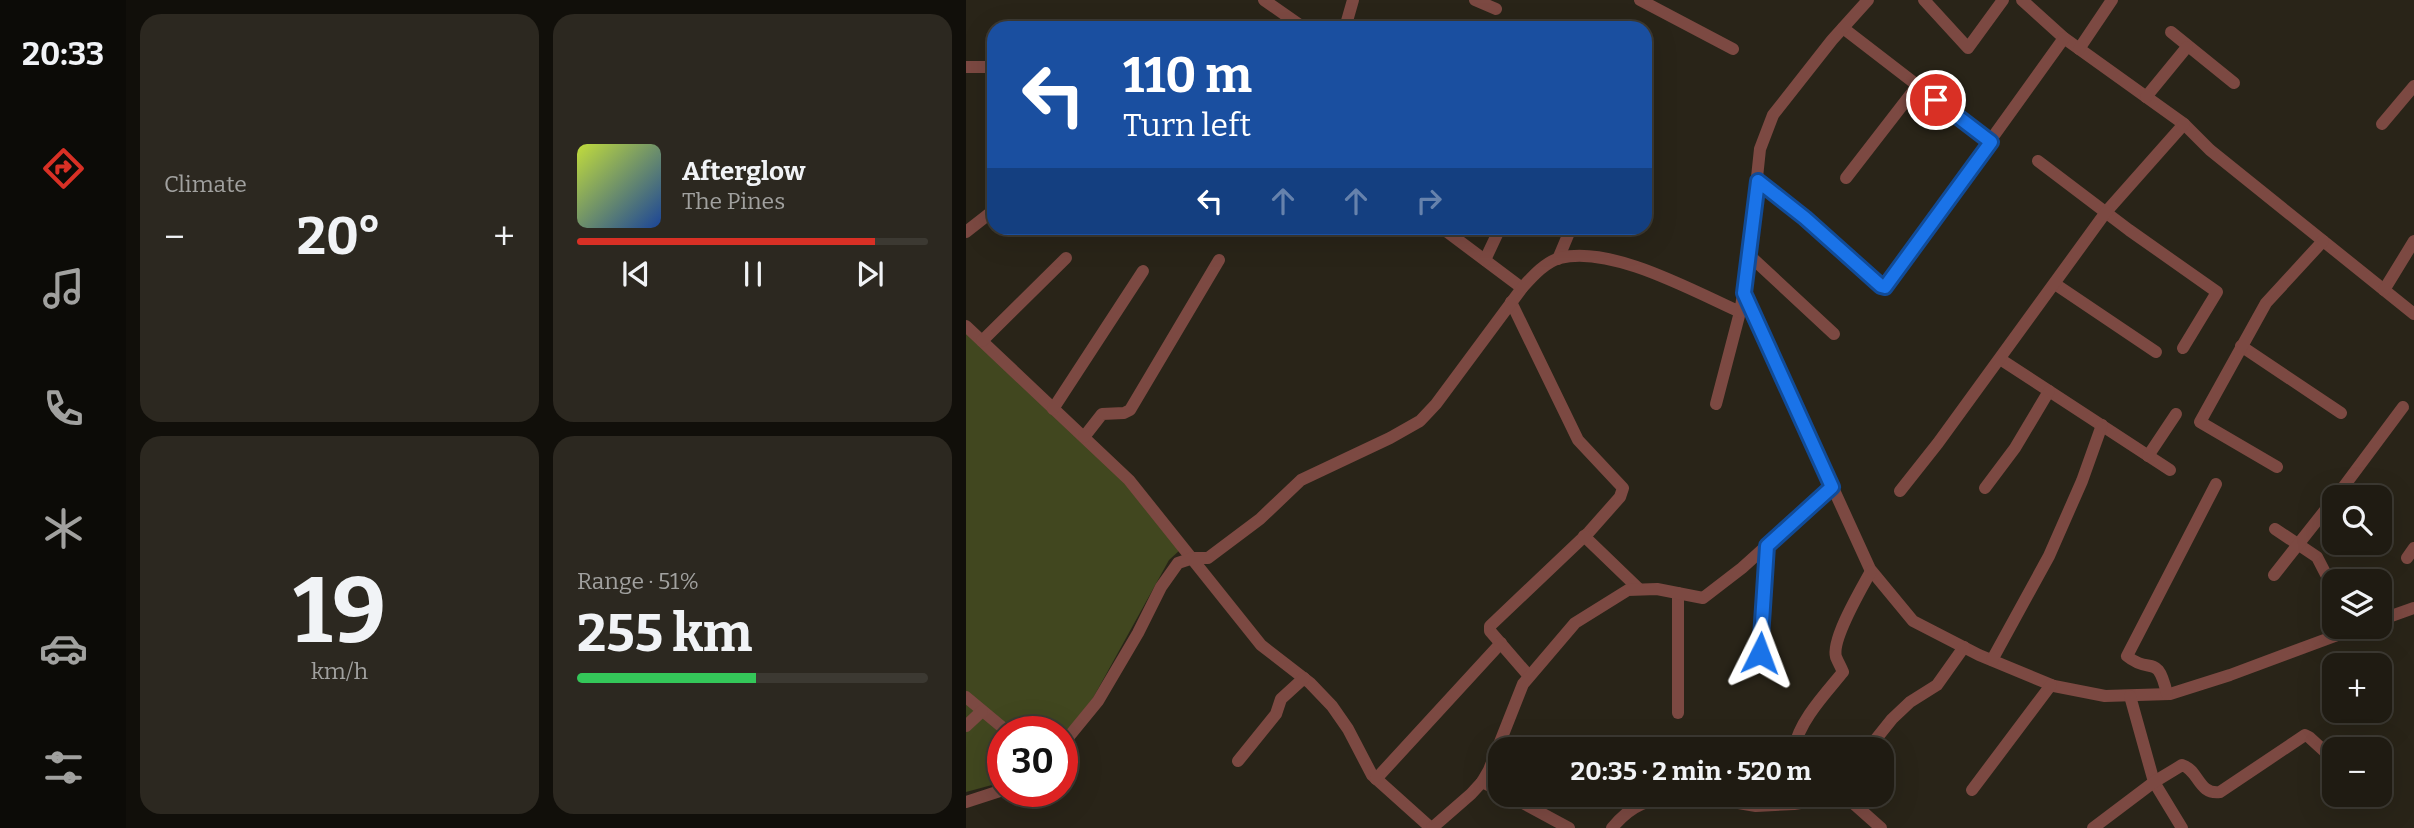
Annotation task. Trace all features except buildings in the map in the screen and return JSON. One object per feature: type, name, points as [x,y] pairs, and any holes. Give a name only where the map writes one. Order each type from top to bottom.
[{"type":"street","points":[[1264,0],[1294,21]]},
{"type":"street","points":[[1347,21],[1353,0]]},
{"type":"street","points":[[1475,0],[1496,9]]},
{"type":"street","points":[[1640,0],[1733,49]]},
{"type":"street","points":[[1716,404],[1744,293],[1760,149],[1773,115],[1868,0]]},
{"type":"street","points":[[1924,0],[1968,48],[2003,0]]},
{"type":"street","points":[[2022,0],[2064,38],[2184,124],[2210,150],[2414,314]]},
{"type":"street","points":[[2079,49],[2112,0]]},
{"type":"street","points":[[1843,28],[1991,142]]},
{"type":"street","points":[[2171,32],[2234,83]]},
{"type":"street","points":[[1758,181],[1885,287],[2064,38]]},
{"type":"street","points":[[2146,97],[2187,47]]},
{"type":"street","points":[[966,67],[987,67]]},
{"type":"street","points":[[1846,178],[1918,85]]},
{"type":"street","points":[[2382,124],[2414,86]]},
{"type":"street","points":[[1900,491],[2106,212],[2184,124]]},
{"type":"street","points":[[2038,161],[2217,292],[2183,348]]},
{"type":"street","points":[[966,232],[987,216]]},
{"type":"street","points":[[1451,235],[1522,288]]},
{"type":"street","points":[[1485,260],[1497,235]]},
{"type":"street","points":[[1558,259],[1568,235]]},
{"type":"street","points":[[2277,467],[2200,422],[2266,303],[2323,241]]},
{"type":"street","points":[[2384,290],[2414,241]]},
{"type":"street","points":[[1749,255],[1834,334]]},
{"type":"street","points":[[1078,725],[1098,701],[1138,633],[1161,587],[1178,563],[1193,558],[1208,558],[1260,519],[1301,480],[1420,421],[1436,404],[1522,288],[1534,275],[1558,259],[1582,256],[1614,260],[1642,269],[1740,312]]},
{"type":"street","points":[[982,341],[1066,258]]},
{"type":"street","points":[[1084,437],[1102,414],[1124,413],[1130,410],[1219,260]]},
{"type":"street","points":[[1053,409],[1143,271]]},
{"type":"street","points":[[2055,284],[2156,352]]},
{"type":"street","points":[[1744,293],[1871,571],[1913,621],[1992,660],[2051,685],[2105,696],[2167,694],[2230,675],[2325,639]]},
{"type":"street","points":[[1511,302],[1578,440],[1623,488],[1620,497],[1584,536],[1490,626],[1490,631],[1529,676]]},
{"type":"street","points":[[966,326],[1129,480],[1261,645],[1304,678],[1332,706],[1348,729],[1372,775],[1431,828],[1482,782],[1523,684],[1576,623],[1628,590],[1657,589],[1703,598],[1767,546],[1832,487]]},
{"type":"street","points":[[2241,346],[2341,413]]},
{"type":"street","points":[[2000,359],[2170,470]]},
{"type":"street","points":[[1985,488],[2015,448],[2049,391]]},
{"type":"street","points":[[2345,485],[2403,408]]},
{"type":"street","points":[[2148,456],[2176,414]]},
{"type":"street","points":[[1992,660],[2049,556],[2082,481],[2102,425]]},
{"type":"street","points":[[2167,694],[2160,670],[2127,656],[2216,484]]},
{"type":"street","points":[[2274,575],[2322,514]]},
{"type":"street","points":[[2274,529],[2317,557],[2323,569]]},
{"type":"street","points":[[1584,536],[1639,589]]},
{"type":"street","points":[[1760,653],[1767,546]]},
{"type":"street","points":[[1798,737],[1820,699],[1843,672],[1836,656],[1836,647],[1848,615],[1871,571]]},
{"type":"street","points":[[1678,593],[1678,713]]},
{"type":"street","points":[[2392,616],[2414,608]]},
{"type":"street","points":[[1376,779],[1501,643]]},
{"type":"street","points":[[1878,737],[1910,702],[1937,685],[1964,647]]},
{"type":"street","points":[[1238,761],[1276,714],[1281,699],[1304,678]]},
{"type":"street","points":[[1972,790],[2051,685]]},
{"type":"street","points":[[2130,696],[2154,782],[2182,828]]},
{"type":"street","points":[[966,697],[989,716]]},
{"type":"street","points":[[966,726],[982,710]]},
{"type":"street","points":[[2098,827],[2154,782],[2182,765],[2189,767],[2205,790],[2213,793],[2220,792],[2305,736],[2322,749]]},
{"type":"street","points":[[1482,782],[1488,785]]},
{"type":"street","points":[[968,802],[987,795]]},
{"type":"street","points":[[1530,807],[1569,828]]},
{"type":"street","points":[[1612,828],[1625,813],[1635,807]]},
{"type":"street","points":[[1857,807],[1881,828]]},
{"type":"green space","points":[[966,333],[1119,476],[1180,550],[1169,560],[1093,698],[1078,717],[987,716],[987,786],[966,792]]},
{"type":"route","points":[[1760,653],[1767,546],[1832,487],[1744,293],[1758,181],[1885,287],[1991,142],[1936,100]]}]
